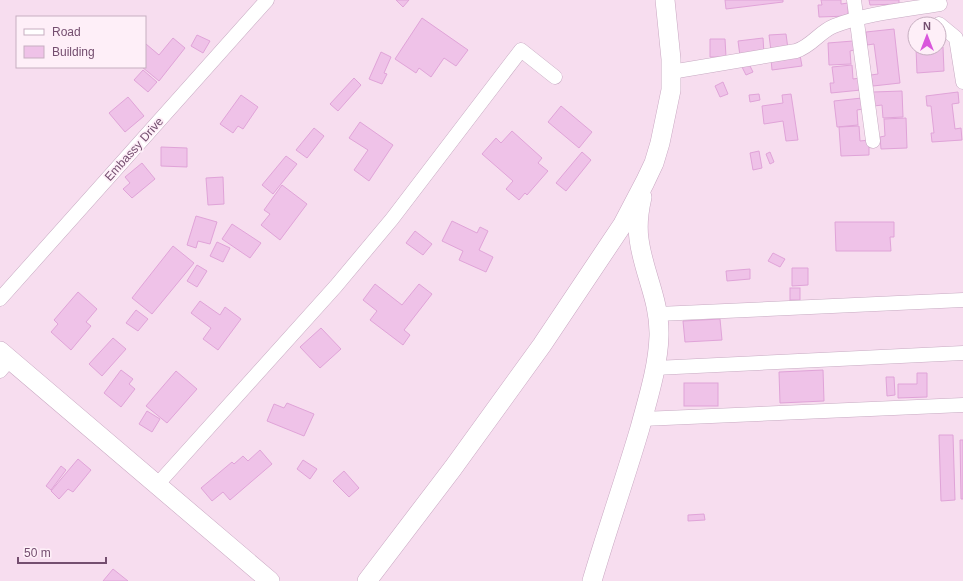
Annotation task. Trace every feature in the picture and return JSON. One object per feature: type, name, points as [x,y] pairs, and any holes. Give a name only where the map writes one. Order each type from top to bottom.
[{"type":"street","name":"Embassy Drive","points":[[0,299],[267,0]]},
{"type":"street","points":[[367,581],[501,402],[563,314],[623,224],[645,182],[654,163],[660,143],[671,90],[665,0]]},
{"type":"street","points":[[854,0],[873,141]]},
{"type":"street","points":[[671,72],[804,49],[824,31],[856,19],[940,4]]},
{"type":"street","points":[[916,8],[928,16]]},
{"type":"street","points":[[947,31],[956,38],[963,82]]},
{"type":"street","points":[[156,486],[336,286],[392,219],[520,50],[555,77]]},
{"type":"street","points":[[592,581],[642,419],[655,368],[659,336],[658,314],[638,233],[639,211],[645,182]]},
{"type":"street","points":[[610,243],[627,242],[641,248]]},
{"type":"street","points":[[658,314],[963,300]]},
{"type":"street","points":[[655,368],[963,353]]},
{"type":"street","points":[[3,361],[270,581]]},
{"type":"street","points":[[642,419],[963,405]]},
{"type":"shaded area","points":[[0,0],[963,0],[963,581],[0,581]]},
{"type":"building","points":[[396,0],[409,0],[403,7]]},
{"type":"building","points":[[725,0],[783,0],[783,2],[726,9]]},
{"type":"building","points":[[821,0],[841,0],[841,4],[848,3],[848,16],[819,17],[818,5],[822,5]]},
{"type":"building","points":[[869,0],[899,0],[899,4],[870,5]]},
{"type":"building","points":[[422,18],[468,50],[456,66],[444,58],[431,77],[419,68],[416,73],[395,59]]},
{"type":"building","points":[[894,29],[900,83],[873,86],[871,75],[878,74],[874,44],[867,45],[866,32]]},
{"type":"building","points":[[786,34],[788,49],[771,51],[769,35]]},
{"type":"building","points":[[197,35],[210,41],[203,53],[191,46]]},
{"type":"building","points":[[173,38],[185,48],[159,81],[143,68],[146,68],[146,44],[159,55]]},
{"type":"building","points":[[763,38],[764,54],[740,56],[738,41]]},
{"type":"building","points":[[710,39],[725,39],[726,57],[710,57]]},
{"type":"building","points":[[853,41],[854,50],[850,51],[851,64],[829,65],[828,43]]},
{"type":"building","points":[[381,52],[391,57],[384,73],[387,74],[382,84],[369,79]]},
{"type":"building","points":[[800,55],[802,66],[772,70],[771,59]]},
{"type":"building","points":[[916,56],[943,56],[944,71],[917,73]]},
{"type":"building","points":[[749,64],[753,72],[746,75],[742,67]]},
{"type":"building","points":[[852,65],[853,79],[860,78],[861,90],[831,93],[830,83],[834,83],[832,67]]},
{"type":"building","points":[[143,70],[157,82],[148,92],[134,80]]},
{"type":"building","points":[[354,78],[361,85],[338,111],[330,104]]},
{"type":"building","points":[[723,82],[728,94],[720,97],[715,86]]},
{"type":"building","points":[[902,91],[903,117],[883,118],[882,105],[874,106],[873,92]]},
{"type":"building","points":[[958,92],[959,103],[952,104],[955,129],[961,128],[962,140],[932,142],[931,133],[934,133],[931,106],[927,106],[926,96]]},
{"type":"building","points":[[759,94],[760,100],[750,102],[749,95]]},
{"type":"building","points":[[791,94],[798,140],[786,141],[783,121],[764,124],[762,106],[783,103],[782,95]]},
{"type":"building","points":[[241,95],[258,107],[243,129],[238,126],[233,133],[220,124]]},
{"type":"building","points":[[128,97],[144,116],[125,132],[109,113]]},
{"type":"building","points":[[862,98],[863,109],[857,110],[858,125],[837,127],[834,101]]},
{"type":"building","points":[[561,106],[592,132],[579,148],[548,122]]},
{"type":"building","points":[[906,118],[907,148],[881,149],[880,137],[885,136],[884,119]]},
{"type":"building","points":[[360,122],[393,145],[369,181],[354,170],[368,150],[349,138]]},
{"type":"building","points":[[859,126],[860,141],[869,140],[869,155],[841,156],[839,127]]},
{"type":"building","points":[[314,128],[324,136],[307,158],[296,150]]},
{"type":"building","points":[[512,131],[542,158],[538,163],[548,171],[527,195],[525,193],[519,200],[506,189],[513,181],[482,154],[496,138],[501,143]]},
{"type":"building","points":[[161,147],[187,148],[187,167],[161,166]]},
{"type":"building","points":[[759,151],[762,168],[753,170],[750,153]]},
{"type":"building","points":[[582,152],[591,160],[566,191],[556,183]]},
{"type":"building","points":[[770,152],[774,162],[770,164],[766,154]]},
{"type":"building","points":[[286,156],[297,164],[273,194],[262,185]]},
{"type":"building","points":[[142,163],[155,179],[132,198],[123,189],[130,183],[125,177]]},
{"type":"building","points":[[223,177],[224,204],[208,205],[206,178]]},
{"type":"building","points":[[282,185],[307,204],[280,240],[261,225],[270,214],[264,210]]},
{"type":"building","points":[[196,216],[217,222],[210,244],[198,241],[196,248],[187,245]]},
{"type":"building","points":[[452,221],[477,233],[480,227],[488,231],[479,250],[493,257],[486,272],[459,260],[463,251],[442,241]]},
{"type":"building","points":[[835,222],[894,222],[894,237],[890,237],[891,251],[836,251]]},
{"type":"building","points":[[232,224],[261,243],[250,258],[222,239]]},
{"type":"building","points":[[415,231],[432,244],[423,255],[406,243]]},
{"type":"building","points":[[217,242],[230,248],[223,262],[210,256]]},
{"type":"building","points":[[173,246],[194,263],[152,314],[132,298]]},
{"type":"building","points":[[773,253],[785,259],[780,267],[768,261]]},
{"type":"building","points":[[197,265],[207,271],[197,287],[187,281]]},
{"type":"building","points":[[792,268],[808,268],[808,285],[792,286]]},
{"type":"building","points":[[750,269],[750,279],[727,281],[726,271]]},
{"type":"building","points":[[375,284],[402,305],[419,284],[432,294],[404,330],[410,335],[403,345],[370,320],[377,311],[363,300]]},
{"type":"building","points":[[790,288],[800,288],[800,300],[790,300]]},
{"type":"building","points":[[78,292],[97,309],[86,322],[91,326],[71,350],[51,332],[58,324],[54,320]]},
{"type":"building","points":[[200,301],[220,315],[225,307],[241,319],[218,350],[203,339],[211,328],[191,313]]},
{"type":"building","points":[[136,310],[148,319],[138,331],[126,323]]},
{"type":"building","points":[[720,319],[722,340],[685,342],[683,321]]},
{"type":"building","points":[[321,328],[341,349],[320,368],[300,347]]},
{"type":"building","points":[[113,338],[126,349],[102,376],[89,364]]},
{"type":"building","points":[[121,370],[133,379],[129,384],[135,389],[121,407],[104,393]]},
{"type":"building","points":[[823,370],[824,401],[780,403],[779,372]]},
{"type":"building","points":[[176,371],[197,389],[167,423],[146,406]]},
{"type":"building","points":[[917,373],[927,373],[927,397],[898,398],[898,384],[917,384]]},
{"type":"building","points":[[886,377],[894,377],[895,395],[887,396]]},
{"type":"building","points":[[684,383],[718,383],[718,406],[684,406]]},
{"type":"building","points":[[287,403],[314,414],[304,436],[267,421],[274,404],[284,408]]},
{"type":"building","points":[[147,411],[160,419],[152,432],[139,424]]},
{"type":"building","points":[[939,435],[953,435],[955,500],[941,501]]},
{"type":"building","points":[[960,440],[963,440],[963,499],[961,499]]},
{"type":"building","points":[[260,450],[272,464],[230,500],[223,492],[212,501],[201,488],[232,462],[234,464],[243,456],[248,461]]},
{"type":"building","points":[[78,459],[91,470],[73,492],[68,489],[59,499],[51,491]]},
{"type":"building","points":[[303,460],[317,469],[310,479],[297,469]]},
{"type":"building","points":[[61,466],[66,470],[51,490],[46,486]]},
{"type":"building","points":[[344,471],[359,488],[349,497],[333,481]]},
{"type":"building","points":[[704,514],[705,520],[688,521],[688,515]]},
{"type":"building","points":[[113,569],[128,581],[103,581]]}]
